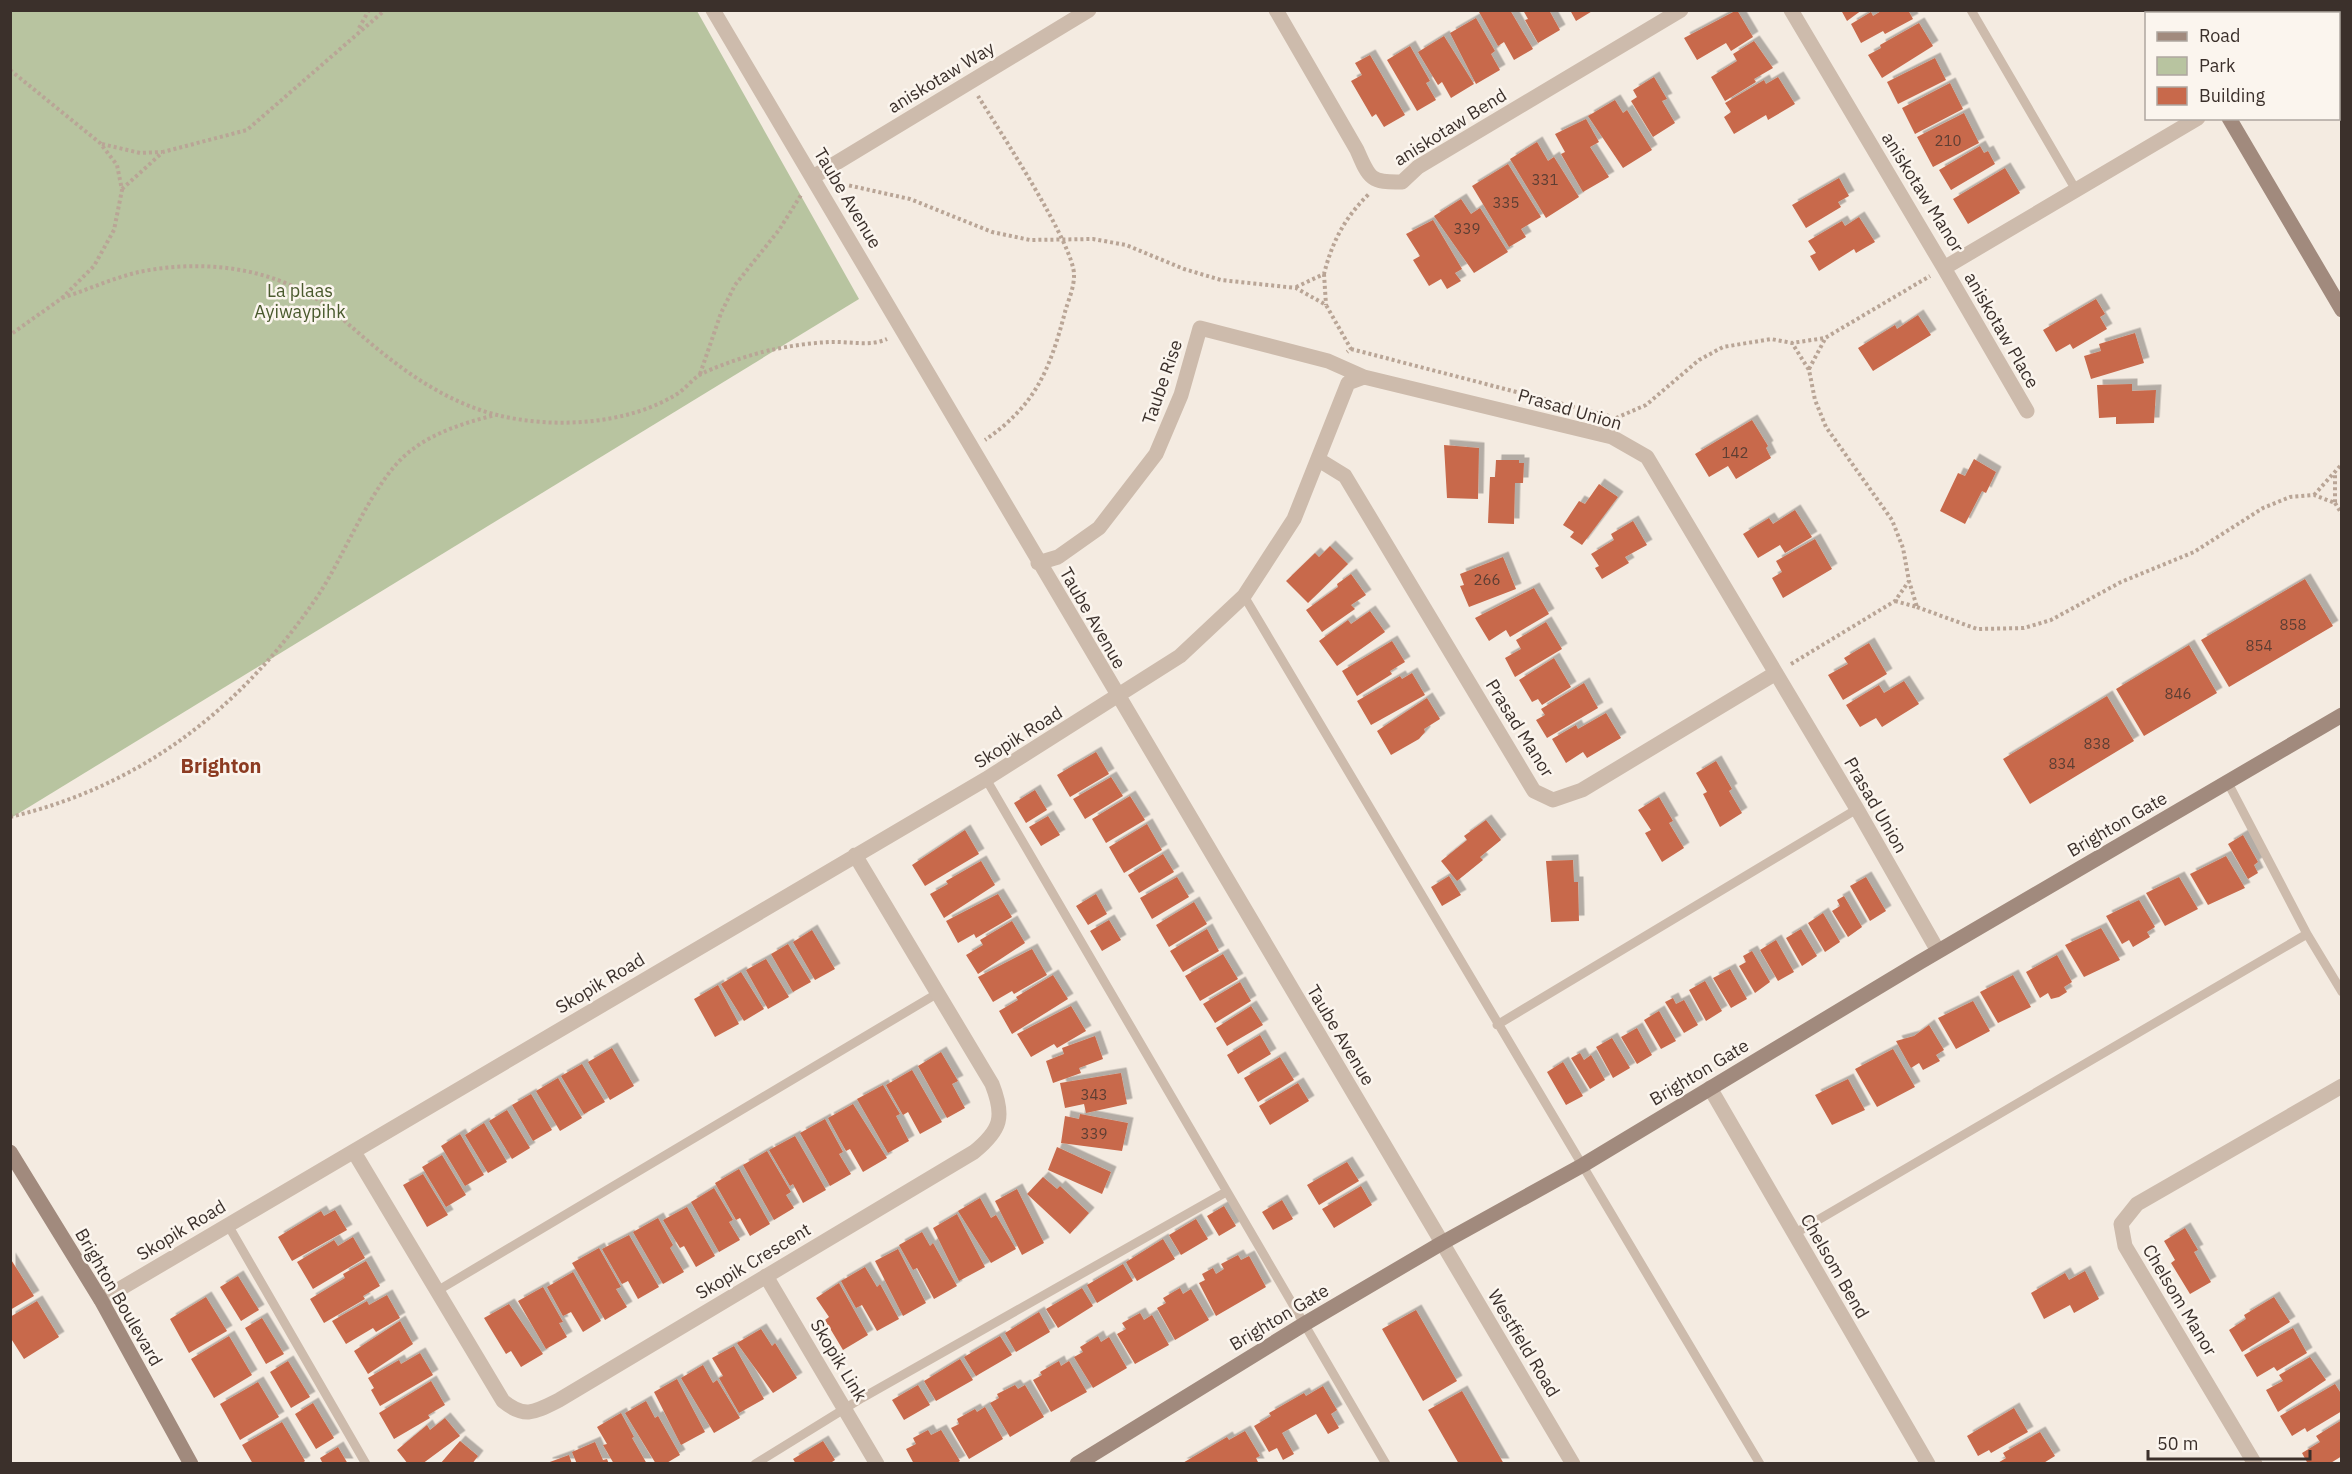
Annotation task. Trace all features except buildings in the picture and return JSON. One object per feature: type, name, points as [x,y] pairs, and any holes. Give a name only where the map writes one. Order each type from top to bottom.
[{"type":"street","name":"Taube Avenue","points":[[713,10],[1442,1243]]},
{"type":"street","name":"aniskotaw Way","points":[[813,177],[1089,10]]},
{"type":"street","name":"aniskotaw Bend","points":[[1276,10],[1357,150],[1367,175],[1381,182],[1402,182],[1418,167],[1681,10]]},
{"type":"street","name":"aniskotaw Manor","points":[[1791,10],[1944,268],[2195,120]]},
{"type":"street","points":[[2230,120],[2342,310]]},
{"type":"street","name":"aniskotaw Place","points":[[1944,268],[2027,411]]},
{"type":"street","name":"Taube Rise","points":[[1038,563],[1058,557],[1099,528],[1156,454],[1181,395],[1200,328],[1334,363],[1364,376]]},
{"type":"street","points":[[1118,698],[1180,656],[1244,596],[1294,519],[1348,383],[1364,376]]},
{"type":"street","name":"Prasad Union","points":[[1364,376],[1612,436],[1647,457],[1857,809],[1938,951]]},
{"type":"street","name":"Prasad Manor","points":[[1319,460],[1345,476],[1534,791],[1553,800],[1582,790],[1776,673]]},
{"type":"street","name":"Skopik Road","points":[[101,1300],[986,780],[1118,698]]},
{"type":"street","name":"Brighton Gate","points":[[1077,1464],[1306,1323],[1442,1243],[1583,1166],[1938,951],[2342,715]]},
{"type":"street","name":"Skopik Crescent","points":[[354,1152],[503,1401],[517,1412],[535,1412],[766,1276],[974,1152],[996,1131],[1000,1116],[992,1084],[855,855]]},
{"type":"street","name":"Chelsom Manor","points":[[2255,1464],[2125,1246],[2121,1224],[2138,1204],[2342,1086]]},
{"type":"street","name":"Chelsom Bend","points":[[1710,1088],[1928,1464]]},
{"type":"street","name":"Brighton Boulevard","points":[[10,1152],[101,1300],[191,1464]]},
{"type":"street","name":"Westfield Road","points":[[1442,1243],[1573,1464]]},
{"type":"street","name":"Skopik Link","points":[[766,1276],[877,1464]]},
{"type":"lane","points":[[1971,10],[2076,190]]},
{"type":"lane","points":[[1244,596],[1760,1464]]},
{"type":"lane","points":[[986,780],[1226,1192],[1306,1323],[1386,1464]]},
{"type":"lane","points":[[2227,781],[2307,934],[2342,992]]},
{"type":"lane","points":[[1497,1025],[1857,809]]},
{"type":"lane","points":[[1794,1234],[2307,934]]},
{"type":"lane","points":[[436,1291],[938,993]]},
{"type":"lane","points":[[755,1464],[845,1408],[1226,1192]]},
{"type":"lane","points":[[228,1225],[366,1464]]},
{"type":"path","points":[[357,32],[369,10]]},
{"type":"path","points":[[100,143],[140,153],[163,152],[247,130],[385,10]]},
{"type":"path","points":[[10,70],[100,143],[117,165],[122,190],[114,230],[94,266],[62,298],[10,335]]},
{"type":"path","points":[[980,99],[1064,239],[1074,275],[1056,346],[1040,385],[1008,422],[988,438]]},
{"type":"path","points":[[122,190],[163,152]]},
{"type":"path","points":[[1381,182],[1356,206],[1340,230],[1330,251],[1324,274],[1326,305],[1351,349],[1617,418],[1646,405],[1699,360],[1724,347],[1771,339],[1792,343],[1825,338],[1928,278]]},
{"type":"path","points":[[700,375],[721,313],[735,285],[758,252],[779,230],[801,195],[808,206],[847,185],[910,199],[992,232],[1030,240],[1093,239],[1126,245],[1184,269],[1221,280],[1296,288],[1326,305]]},
{"type":"path","points":[[62,298],[138,272],[177,267],[220,266],[257,273],[297,289],[335,313],[399,367],[442,393],[496,415],[553,423],[594,422],[645,408],[678,394],[700,375],[770,350],[829,342],[877,344],[887,339]]},
{"type":"path","points":[[1296,288],[1324,274]]},
{"type":"path","points":[[1809,370],[1825,338]]},
{"type":"path","points":[[1792,343],[1809,370],[1815,400],[1826,427],[1892,520],[1903,548],[1917,607]]},
{"type":"path","points":[[1334,363],[1351,349]]},
{"type":"path","points":[[10,818],[65,803],[109,784],[149,762],[216,712],[268,660],[319,594],[382,484],[406,454],[430,438],[461,424],[496,415]]},
{"type":"path","points":[[2314,495],[2342,464]]},
{"type":"path","points":[[2335,473],[2335,503],[2342,514]]},
{"type":"path","points":[[1895,601],[1977,629],[2025,628],[2079,606],[2121,582],[2194,552],[2263,508],[2290,497],[2314,495],[2335,503]]},
{"type":"path","points":[[1793,663],[1895,601],[1910,581]]},
{"type":"green space","name":"La plaas Ayiwaypihk","points":[[11,10],[697,11],[859,299],[11,818]]},
{"type":"district","name":"Brighton","points":[[221,765]]}]
